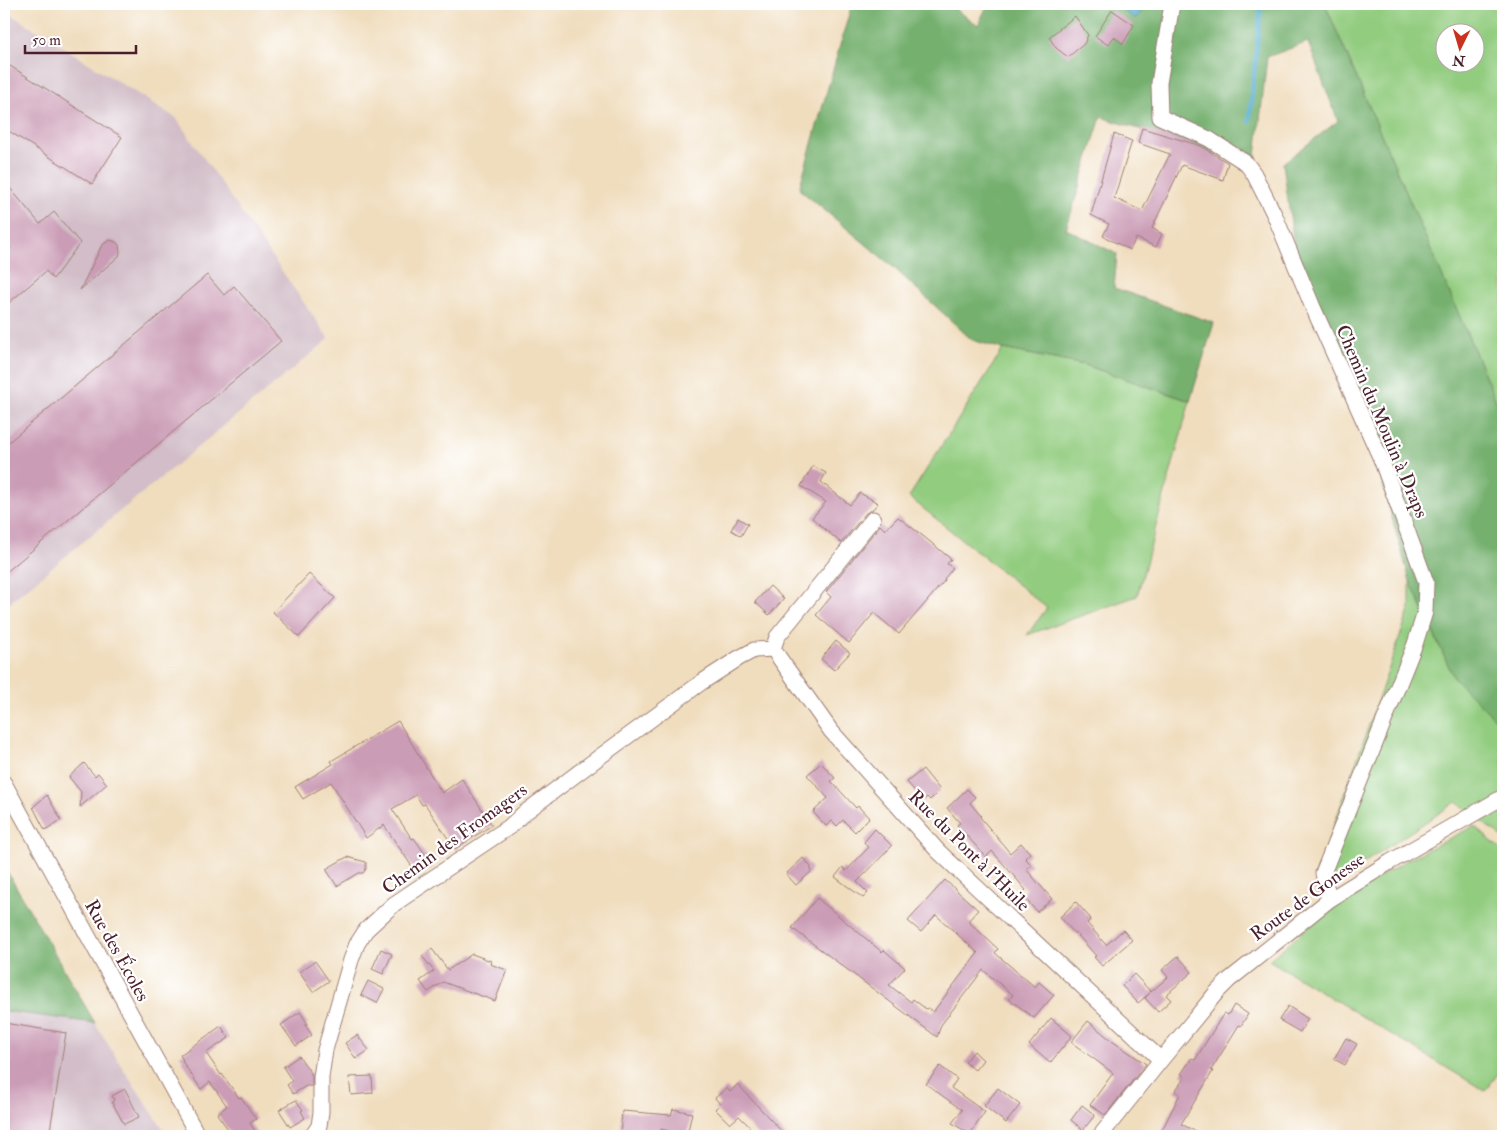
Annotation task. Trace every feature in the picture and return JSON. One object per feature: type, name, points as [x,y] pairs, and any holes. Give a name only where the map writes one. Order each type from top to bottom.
[{"type":"street","name":"Chemin du Moulin à Draps","points":[[1172,4],[1159,83],[1160,118],[1209,139],[1246,163],[1254,174],[1275,216],[1312,305],[1381,459],[1426,582],[1425,612],[1415,644],[1323,873],[1329,900]]},
{"type":"street","points":[[773,649],[777,637],[873,519]]},
{"type":"street","name":"Rue du Pont à l'Huile","points":[[773,649],[831,731],[938,851],[1161,1060]]},
{"type":"street","name":"Chemin des Fromagers","points":[[312,1136],[319,1126],[321,1077],[325,1050],[351,960],[357,944],[366,930],[394,904],[509,827],[523,814],[702,682],[754,650],[773,649]]},
{"type":"street","name":"Rue des Écoles","points":[[4,783],[198,1136]]},
{"type":"street","name":"Route de Gonesse","points":[[1100,1136],[1216,993],[1229,980],[1329,900],[1390,862],[1503,797]]},
{"type":"shaded area","points":[[4,10],[176,118],[329,339],[4,607]]},
{"type":"shaded area","points":[[4,870],[122,1067],[168,1136],[4,1136]]},
{"type":"green space","points":[[846,4],[948,4],[978,25],[988,4],[1325,4],[1503,417],[1503,727],[1454,678],[1410,581],[1358,397],[1294,246],[1283,163],[1338,121],[1308,42],[1267,57],[1255,165],[1101,117],[1066,229],[1117,254],[1114,288],[1214,323],[1190,401],[1085,365],[1003,349],[972,340],[892,266],[799,189],[851,7]]},
{"type":"green space","points":[[1325,4],[1503,4],[1503,417]]},
{"type":"green space","points":[[1003,349],[1085,365],[1190,401],[1137,596],[1027,635],[1047,608],[909,497]]},
{"type":"green space","points":[[1410,581],[1454,678],[1503,727],[1503,838],[1456,802],[1316,896],[1318,871],[1410,608]]},
{"type":"green space","points":[[1474,826],[1503,851],[1503,1067],[1485,1091],[1269,960],[1330,908],[1407,860]]},
{"type":"green space","points":[[4,866],[95,1023],[4,1011]]},
{"type":"water","points":[[1122,4],[1135,4],[1143,9],[1136,19],[1119,8]]},
{"type":"building","points":[[1112,10],[1134,25],[1123,44],[1114,37],[1108,45],[1095,36]]},
{"type":"building","points":[[1075,16],[1088,35],[1084,44],[1068,57],[1056,48],[1049,37]]},
{"type":"building","points":[[4,62],[122,137],[92,184],[4,128]]},
{"type":"building","points":[[1142,128],[1201,146],[1228,163],[1223,180],[1182,165],[1152,228],[1162,234],[1156,247],[1136,238],[1130,250],[1103,236],[1109,224],[1091,215],[1114,134],[1132,141],[1114,198],[1142,211],[1170,154],[1138,143]]},
{"type":"building","points":[[4,181],[40,224],[54,212],[80,243],[53,279],[46,271],[4,307],[4,253],[11,248],[4,240]]},
{"type":"building","points":[[110,240],[119,245],[119,256],[80,290],[102,245]]},
{"type":"building","points":[[207,275],[224,295],[234,286],[281,341],[4,574],[4,446]]},
{"type":"building","points":[[813,466],[826,473],[821,482],[850,505],[860,493],[878,503],[872,510],[866,513],[841,543],[812,518],[826,502],[801,486]]},
{"type":"building","points":[[898,517],[951,559],[947,564],[953,568],[899,634],[874,613],[849,643],[816,615],[831,597],[826,592],[880,525],[885,530]]},
{"type":"building","points":[[738,518],[748,524],[741,536],[731,530]]},
{"type":"building","points":[[309,574],[335,598],[299,637],[273,612]]},
{"type":"building","points":[[770,586],[784,599],[769,615],[755,602]]},
{"type":"building","points":[[836,641],[850,653],[834,670],[821,659]]},
{"type":"building","points":[[398,721],[442,793],[462,779],[492,825],[455,849],[425,804],[422,805],[416,795],[392,809],[432,864],[417,874],[384,825],[366,838],[331,782],[303,799],[295,787],[333,764],[331,761]]},
{"type":"building","points":[[84,763],[95,776],[98,773],[107,784],[80,807],[81,792],[69,777]]},
{"type":"building","points":[[821,763],[835,778],[831,781],[856,808],[858,806],[869,818],[855,832],[843,820],[837,826],[832,821],[826,826],[813,812],[828,798],[807,775]]},
{"type":"building","points":[[923,769],[940,790],[930,800],[927,797],[923,801],[907,782]]},
{"type":"building","points":[[967,789],[975,797],[970,803],[1010,853],[1021,843],[1030,853],[1025,858],[1032,865],[1026,869],[1052,899],[1037,912],[1021,894],[1026,890],[992,851],[986,857],[957,825],[960,823],[947,808]]},
{"type":"building","points":[[47,795],[61,820],[45,830],[33,807]]},
{"type":"building","points":[[875,829],[892,846],[857,882],[868,893],[863,898],[835,877],[843,867],[846,871],[868,848],[864,842]]},
{"type":"building","points":[[347,857],[366,862],[366,869],[363,873],[359,873],[337,886],[326,869]]},
{"type":"building","points":[[803,858],[811,867],[811,872],[796,885],[786,874]]},
{"type":"building","points":[[945,880],[978,910],[968,921],[998,949],[995,953],[1035,987],[1039,982],[1054,995],[1034,1018],[1009,999],[1013,995],[983,970],[941,1025],[937,1037],[792,928],[817,898],[882,952],[884,950],[905,968],[889,985],[911,1002],[913,999],[933,1012],[978,953],[936,915],[921,932],[908,921]]},
{"type":"building","points":[[1076,902],[1091,919],[1087,923],[1106,945],[1123,930],[1132,940],[1102,966],[1094,957],[1096,956],[1060,917]]},
{"type":"building","points":[[381,949],[392,954],[383,974],[372,969]]},
{"type":"building","points":[[432,949],[448,970],[472,954],[491,961],[490,964],[507,970],[495,1001],[443,982],[428,992],[420,981],[434,971],[422,956]]},
{"type":"building","points":[[1178,956],[1192,972],[1166,995],[1171,1000],[1158,1012],[1145,998],[1150,993],[1138,1003],[1122,986],[1134,974],[1151,992],[1168,977],[1162,970]]},
{"type":"building","points":[[315,961],[329,981],[313,992],[299,972]]},
{"type":"building","points":[[368,981],[384,989],[377,1003],[361,995]]},
{"type":"building","points":[[1234,1005],[1248,1014],[1211,1070],[1213,1071],[1181,1124],[1205,1136],[1174,1136],[1162,1130],[1180,1094],[1175,1091],[1185,1077],[1181,1074],[1192,1058],[1195,1060],[1224,1013],[1228,1015]]},
{"type":"building","points":[[1288,1006],[1308,1019],[1300,1032],[1279,1020]]},
{"type":"building","points":[[300,1012],[308,1024],[305,1025],[312,1035],[296,1046],[281,1025]]},
{"type":"building","points":[[1051,1018],[1072,1036],[1050,1063],[1029,1045]]},
{"type":"building","points":[[1088,1021],[1112,1041],[1146,1064],[1105,1115],[1090,1105],[1113,1073],[1071,1042]]},
{"type":"building","points":[[4,1023],[66,1033],[49,1136],[4,1136]]},
{"type":"building","points":[[221,1026],[229,1038],[206,1053],[256,1119],[250,1123],[258,1136],[233,1136],[217,1114],[227,1106],[210,1082],[201,1089],[182,1061],[180,1055]]},
{"type":"building","points":[[357,1035],[369,1050],[356,1059],[345,1043]]},
{"type":"building","points":[[1346,1038],[1357,1044],[1345,1065],[1334,1059]]},
{"type":"building","points":[[974,1051],[983,1060],[975,1070],[965,1062]]},
{"type":"building","points":[[299,1056],[312,1075],[312,1086],[306,1086],[293,1094],[287,1085],[292,1081],[283,1067]]},
{"type":"building","points":[[940,1066],[957,1079],[951,1088],[985,1112],[970,1134],[952,1123],[962,1110],[926,1084]]},
{"type":"building","points":[[372,1076],[373,1093],[351,1095],[349,1077]]},
{"type":"building","points":[[738,1084],[786,1136],[759,1136],[739,1116],[730,1124],[715,1109],[720,1104],[715,1098],[727,1088],[730,1092]]},
{"type":"building","points":[[998,1088],[1020,1105],[1006,1123],[984,1106]]},
{"type":"building","points":[[125,1089],[139,1117],[124,1124],[112,1102],[114,1100],[112,1096]]},
{"type":"building","points":[[296,1100],[303,1110],[301,1111],[305,1118],[290,1127],[279,1110]]},
{"type":"building","points":[[1082,1105],[1095,1115],[1083,1130],[1071,1120]]},
{"type":"building","points":[[673,1109],[692,1113],[687,1135],[661,1129],[661,1136],[620,1136],[622,1111],[671,1115]]},
{"type":"waterway","points":[[1249,122],[1261,4]]}]
